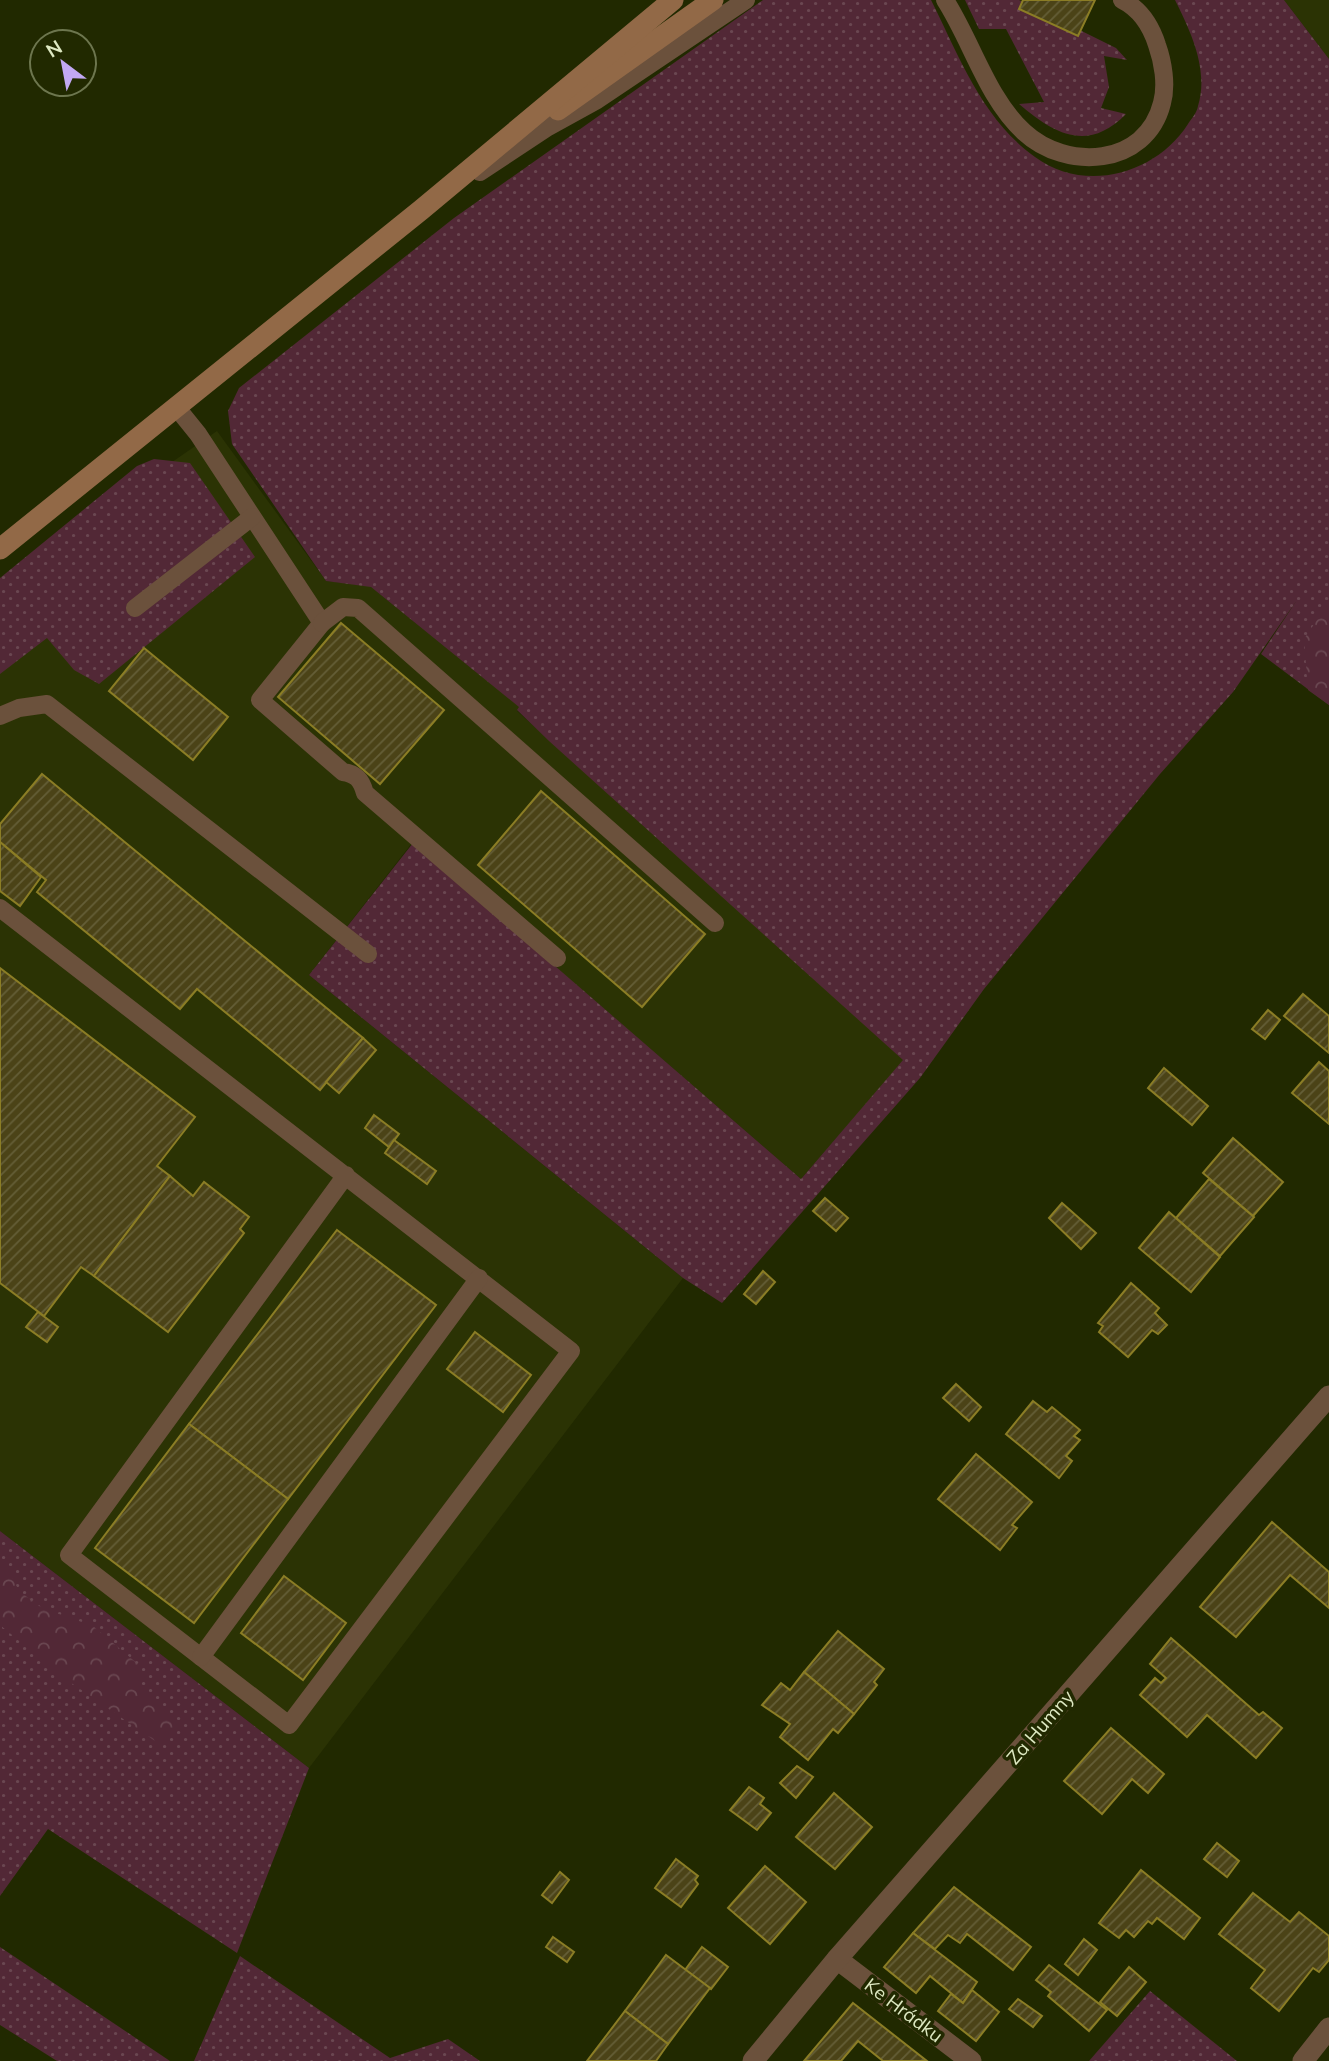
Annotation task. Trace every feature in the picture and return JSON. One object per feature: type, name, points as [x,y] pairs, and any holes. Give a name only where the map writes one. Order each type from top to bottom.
[{"type":"main road","points":[[0,549],[421,210],[673,0]]},
{"type":"main road","points":[[421,210],[713,0]]},
{"type":"street","name":"Za Humny","points":[[753,2061],[837,1959],[1329,1396]]},
{"type":"street","name":"Ke Hrádku","points":[[837,1959],[971,2061]]},
{"type":"street","points":[[1303,2061],[1329,2028]]},
{"type":"lane","points":[[421,210],[548,127],[597,100],[746,0]]},
{"type":"lane","points":[[945,0],[1002,104],[1022,131],[1056,153],[1094,159],[1111,156],[1143,135],[1163,102],[1163,62],[1156,39],[1142,15],[1122,0]]},
{"type":"lane","points":[[177,408],[322,623]]},
{"type":"lane","points":[[135,608],[252,517]]},
{"type":"lane","points":[[557,958],[365,793],[362,782],[354,774],[343,772],[260,700],[322,623],[343,607],[358,608],[715,923]]},
{"type":"lane","points":[[0,716],[19,708],[47,705],[368,954]]},
{"type":"lane","points":[[0,908],[346,1175],[479,1278],[571,1351],[289,1725],[69,1555],[346,1175]]},
{"type":"lane","points":[[201,1657],[479,1278]]},
{"type":"shaded area","points":[[1284,0],[1329,0],[1329,59],[1291,9]]},
{"type":"shaded area","points":[[217,431],[326,581],[370,586],[520,707],[517,711],[904,1060],[801,1179],[412,843],[309,975],[683,1278],[309,1768],[0,1531],[0,599],[133,489]]},
{"type":"green space","points":[[763,0],[931,0],[974,85],[1000,124],[1016,142],[1055,168],[1097,176],[1139,166],[1158,155],[1174,141],[1196,111],[1201,92],[1200,65],[1187,25],[1175,0],[1284,0],[1329,59],[1329,705],[1261,654],[1297,600],[1233,692],[1160,774],[984,989],[920,1078],[722,1303],[683,1278],[309,975],[413,843],[801,1179],[903,1060],[549,741],[517,710],[519,707],[371,587],[326,581],[232,444],[228,411],[239,388],[454,218]]},
{"type":"green space","points":[[965,0],[1019,0],[1116,48],[1127,60],[1104,56],[1109,87],[1101,108],[1126,114],[1112,126],[1085,136],[1058,131],[1032,115],[1019,104],[1044,102],[1006,29],[979,29]]},
{"type":"green space","points":[[154,459],[190,463],[255,557],[99,684],[74,670],[47,638],[0,674],[0,578],[137,466]]},
{"type":"green space","points":[[1329,602],[1329,705],[1308,690],[1304,639]]},
{"type":"green space","points":[[0,1531],[309,1768],[237,1953],[48,1829],[0,1896]]},
{"type":"green space","points":[[0,1560],[19,1591],[42,1608],[93,1626],[139,1665],[142,1688],[176,1725],[158,1743],[64,1678],[0,1625]]},
{"type":"green space","points":[[0,1947],[170,2061],[57,2061],[0,2025]]},
{"type":"green space","points":[[240,1956],[390,2058],[448,2039],[480,2061],[194,2061]]},
{"type":"green space","points":[[1150,1991],[1237,2061],[1089,2061]]},
{"type":"building","points":[[1023,0],[1095,0],[1078,36],[1019,9]]},
{"type":"building","points":[[341,623],[444,710],[380,784],[278,697]]},
{"type":"building","points":[[144,648],[228,717],[193,760],[109,691]]},
{"type":"building","points":[[42,774],[363,1038],[320,1090],[197,989],[180,1009],[37,892],[46,880],[0,842],[0,824]]},
{"type":"building","points":[[541,791],[705,934],[642,1007],[478,865]]},
{"type":"building","points":[[0,842],[41,877],[20,906],[0,891]]},
{"type":"building","points":[[0,968],[195,1117],[157,1166],[170,1176],[94,1276],[81,1267],[44,1316],[0,1283]]},
{"type":"building","points":[[1303,994],[1329,1016],[1329,1053],[1284,1016]]},
{"type":"building","points":[[1268,1010],[1280,1020],[1265,1039],[1252,1029]]},
{"type":"building","points":[[363,1038],[376,1050],[339,1093],[326,1082]]},
{"type":"building","points":[[1319,1062],[1329,1071],[1329,1124],[1292,1093]]},
{"type":"building","points":[[1164,1068],[1208,1106],[1192,1125],[1148,1088]]},
{"type":"building","points":[[374,1115],[399,1134],[389,1147],[365,1128]]},
{"type":"building","points":[[1233,1138],[1283,1182],[1253,1216],[1203,1173]]},
{"type":"building","points":[[394,1140],[436,1171],[427,1184],[385,1153]]},
{"type":"building","points":[[170,1176],[193,1196],[204,1182],[249,1217],[240,1229],[244,1233],[168,1332],[94,1276]]},
{"type":"building","points":[[1209,1179],[1254,1217],[1220,1256],[1176,1218]]},
{"type":"building","points":[[825,1198],[848,1218],[836,1231],[813,1211]]},
{"type":"building","points":[[1062,1203],[1096,1233],[1081,1249],[1049,1218]]},
{"type":"building","points":[[1169,1212],[1220,1257],[1191,1292],[1139,1248]]},
{"type":"building","points":[[337,1230],[436,1305],[288,1499],[189,1424]]},
{"type":"building","points":[[763,1271],[775,1282],[756,1304],[744,1294]]},
{"type":"building","points":[[1131,1283],[1159,1308],[1155,1313],[1167,1325],[1158,1334],[1152,1330],[1128,1357],[1099,1332],[1103,1326],[1098,1323]]},
{"type":"building","points":[[38,1312],[58,1327],[47,1342],[26,1327]]},
{"type":"building","points":[[475,1332],[531,1375],[503,1412],[447,1369]]},
{"type":"building","points":[[956,1384],[981,1407],[969,1421],[943,1398]]},
{"type":"building","points":[[1033,1401],[1047,1412],[1052,1407],[1080,1430],[1074,1436],[1080,1440],[1066,1456],[1072,1461],[1059,1478],[1006,1434]]},
{"type":"building","points":[[189,1424],[288,1499],[194,1623],[95,1548]]},
{"type":"building","points":[[976,1454],[1032,1502],[1012,1525],[1017,1528],[1000,1550],[938,1499]]},
{"type":"building","points":[[1272,1522],[1329,1572],[1329,1608],[1290,1575],[1236,1637],[1200,1607]]},
{"type":"building","points":[[284,1576],[346,1623],[303,1680],[241,1633]]},
{"type":"building","points":[[838,1631],[884,1669],[874,1682],[877,1685],[854,1714],[804,1672]]},
{"type":"building","points":[[1171,1638],[1259,1715],[1263,1712],[1282,1728],[1256,1758],[1207,1715],[1187,1737],[1140,1695],[1155,1678],[1161,1683],[1166,1678],[1150,1664]]},
{"type":"building","points":[[804,1672],[854,1714],[838,1733],[833,1729],[808,1760],[780,1737],[790,1724],[762,1705],[781,1683],[790,1690]]},
{"type":"building","points":[[1111,1728],[1164,1774],[1148,1793],[1132,1779],[1102,1814],[1064,1781]]},
{"type":"building","points":[[797,1766],[813,1777],[796,1798],[780,1783]]},
{"type":"building","points":[[749,1787],[764,1798],[760,1804],[771,1813],[757,1830],[730,1810]]},
{"type":"building","points":[[834,1793],[872,1827],[835,1869],[796,1837]]},
{"type":"building","points":[[1217,1843],[1239,1861],[1227,1877],[1204,1859]]},
{"type":"building","points":[[676,1859],[698,1876],[695,1880],[698,1884],[681,1907],[655,1888]]},
{"type":"building","points":[[765,1866],[806,1902],[770,1944],[728,1908]]},
{"type":"building","points":[[1141,1870],[1200,1918],[1184,1939],[1157,1918],[1152,1924],[1148,1921],[1134,1937],[1126,1930],[1119,1938],[1099,1923]]},
{"type":"building","points":[[560,1872],[569,1880],[552,1903],[542,1895]]},
{"type":"building","points":[[954,1887],[1031,1947],[1013,1970],[967,1934],[960,1943],[948,1935],[935,1949],[913,1933]]},
{"type":"building","points":[[1253,1893],[1290,1922],[1299,1912],[1329,1936],[1329,1960],[1319,1972],[1313,1968],[1279,2011],[1251,1988],[1265,1970],[1219,1934]]},
{"type":"building","points":[[913,1933],[977,1982],[963,2003],[930,1976],[916,1993],[884,1967]]},
{"type":"building","points":[[553,1937],[574,1952],[567,1962],[546,1947]]},
{"type":"building","points":[[1084,1939],[1097,1950],[1078,1975],[1065,1964]]},
{"type":"building","points":[[702,1947],[728,1967],[711,1989],[685,1970]]},
{"type":"building","points":[[666,1955],[710,1988],[668,2044],[625,2011]]},
{"type":"building","points":[[1049,1965],[1107,2010],[1089,2031],[1048,1996],[1051,1992],[1036,1980]]},
{"type":"building","points":[[1129,1967],[1146,1982],[1117,2016],[1100,2002]]},
{"type":"building","points":[[972,1990],[999,2012],[976,2041],[938,2011],[951,1994],[963,2003]]},
{"type":"building","points":[[1018,1999],[1042,2016],[1033,2027],[1009,2009]]},
{"type":"building","points":[[853,2003],[927,2061],[883,2061],[858,2041],[841,2061],[804,2061]]},
{"type":"building","points":[[625,2011],[668,2044],[656,2061],[587,2061]]}]
